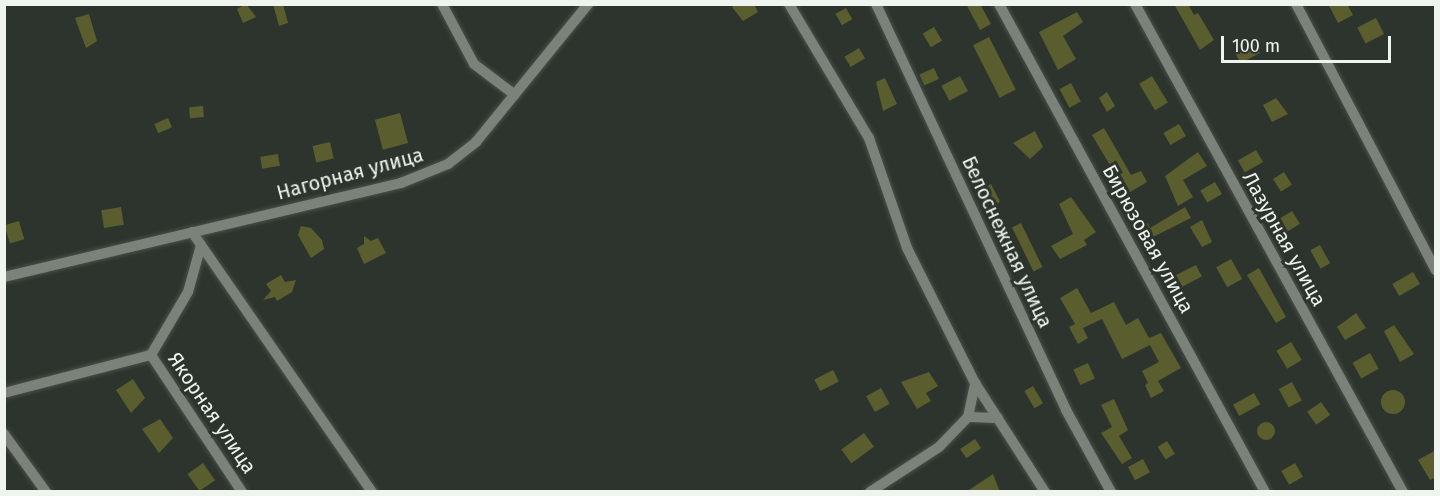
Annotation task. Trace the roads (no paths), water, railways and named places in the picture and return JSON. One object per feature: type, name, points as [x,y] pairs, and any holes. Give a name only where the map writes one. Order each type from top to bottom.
[{"type":"street","points":[[442,4],[474,64],[515,95]]},
{"type":"street","name":"Нагорная улица","points":[[5,274],[192,232],[424,175],[448,164],[476,142],[588,4]]},
{"type":"street","points":[[789,4],[869,138],[908,248],[975,382],[1045,492]]},
{"type":"street","name":"Белоснежная улица","points":[[876,4],[1066,410],[1111,492]]},
{"type":"street","name":"Бирюзовая улица","points":[[999,4],[1265,492]]},
{"type":"street","name":"Лазурная улица","points":[[1135,4],[1403,492]]},
{"type":"street","points":[[1296,4],[1436,271]]},
{"type":"street","points":[[192,232],[372,492]]},
{"type":"street","points":[[4,393],[151,355],[188,292],[201,245]]},
{"type":"street","name":"Якорная улица","points":[[151,355],[242,492]]},
{"type":"street","points":[[870,492],[939,447],[968,417],[975,382]]},
{"type":"street","points":[[968,417],[998,418]]},
{"type":"street","points":[[4,434],[46,492]]}]
